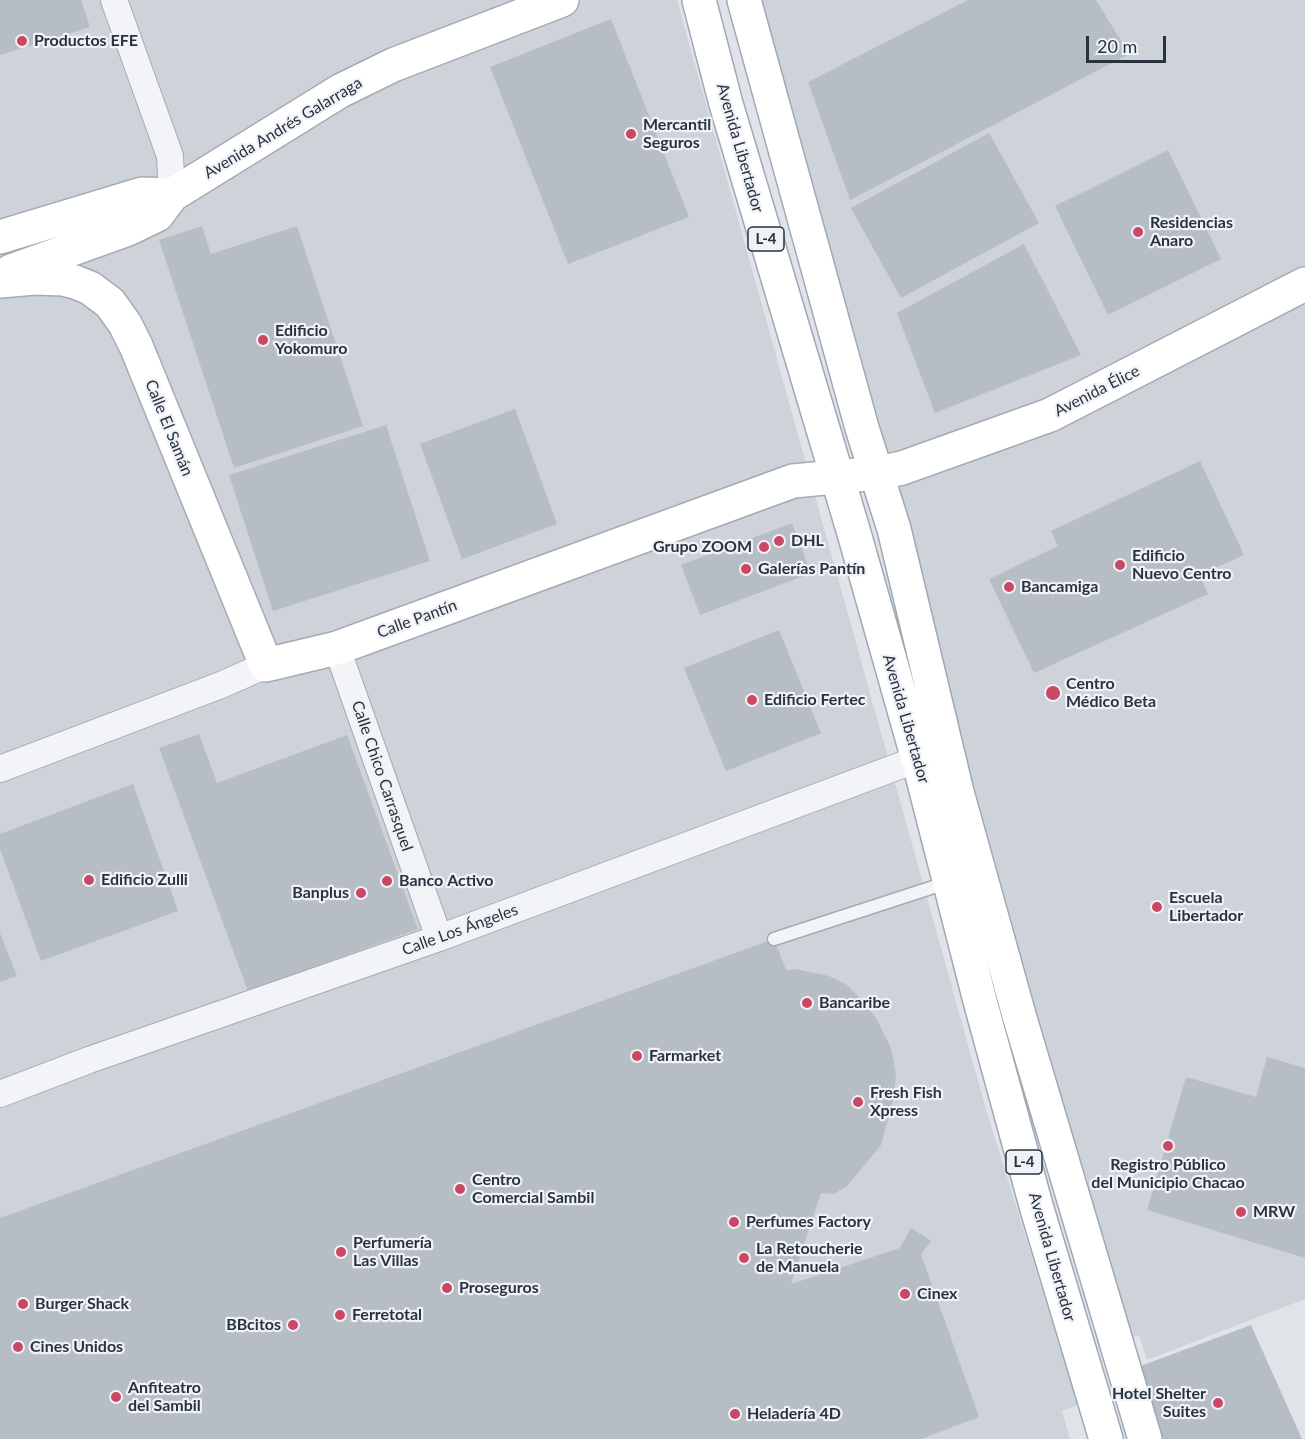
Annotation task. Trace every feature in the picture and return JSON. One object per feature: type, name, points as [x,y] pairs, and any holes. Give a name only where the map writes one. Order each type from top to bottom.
[{"type":"main road","name":"Avenida Andrés Galarraga","points":[[0,275],[128,229],[157,215],[172,195],[340,91],[393,65],[562,0]]},
{"type":"main road","name":"Avenida Libertador","points":[[699,0],[726,104],[918,759],[1037,1209],[1106,1439]]},
{"type":"main road","name":"Avenida Libertador","points":[[744,0],[846,372],[894,529],[957,792],[1019,1015],[1145,1439]]},
{"type":"main road","points":[[0,237],[142,194],[172,195]]},
{"type":"main road","name":"Calle El Samán","points":[[0,281],[35,278],[75,282],[90,288],[110,303],[125,324],[266,665]]},
{"type":"main road","name":"Avenida Élice","points":[[837,478],[902,468],[1050,415],[1305,284]]},
{"type":"main road","name":"Calle Pantín","points":[[266,665],[337,648],[794,481],[837,478]]},
{"type":"street","points":[[114,0],[170,156],[172,195]]},
{"type":"street","name":"Calle Chico Carrasquel","points":[[337,648],[439,938]]},
{"type":"street","name":"Calle Pantín","points":[[0,769],[221,685],[266,665]]},
{"type":"street","name":"Calle Los Ángeles","points":[[0,1094],[89,1060],[439,938],[918,759]]},
{"type":"lane","points":[[774,939],[950,882]]},
{"type":"shaded area","points":[[0,0],[677,0],[985,1106],[1078,1405],[1062,1411],[1070,1439],[0,1439]]},
{"type":"shaded area","points":[[762,0],[1305,0],[1305,1299],[1147,1360],[1139,1335],[1121,1343]]},
{"type":"building","name":"Productos EFE","points":[[0,0],[81,0],[90,27],[0,55]]},
{"type":"building","points":[[968,0],[1096,0],[1129,54],[850,200],[808,82]]},
{"type":"building","points":[[611,19],[689,217],[568,264],[490,67]]},
{"type":"building","points":[[989,133],[1039,223],[901,298],[851,208]]},
{"type":"building","name":"Residencias Anaro","points":[[1168,150],[1221,259],[1108,315],[1055,206]]},
{"type":"building","name":"Edificio Yokomuro","points":[[202,226],[211,254],[297,226],[363,426],[234,468],[159,240]]},
{"type":"building","points":[[1024,244],[1081,355],[935,413],[897,313]]},
{"type":"building","points":[[515,409],[557,524],[462,559],[420,444]]},
{"type":"building","points":[[386,425],[430,561],[273,611],[229,475]]},
{"type":"building","name":"Edificio Nuevo Centro","points":[[1200,461],[1244,555],[1200,575],[1208,594],[1034,673],[989,579],[1058,546],[1051,531]]},
{"type":"building","name":"Galerías Pantín","points":[[792,523],[811,573],[700,615],[681,565]]},
{"type":"building","name":"Edificio Fertec","points":[[779,630],[821,733],[726,771],[684,668]]},
{"type":"building","points":[[199,734],[217,783],[347,735],[418,929],[248,991],[159,748]]},
{"type":"building","name":"Edificio Zulli","points":[[133,784],[178,911],[41,961],[0,849],[0,834]]},
{"type":"building","points":[[0,933],[17,976],[0,982]]},
{"type":"building","name":"Centro Comercial Sambil","points":[[774,939],[786,970],[795,969],[829,976],[847,985],[861,999],[876,1018],[891,1048],[896,1074],[894,1097],[881,1145],[848,1185],[834,1194],[821,1193],[791,1284],[900,1248],[911,1228],[931,1241],[921,1254],[979,1417],[921,1439],[0,1439],[0,1218]]},
{"type":"building","points":[[1267,1057],[1305,1068],[1305,1258],[1147,1210],[1186,1077],[1256,1097]]},
{"type":"building","name":"Hotel Shelter Suites","points":[[1251,1325],[1302,1439],[1161,1439],[1138,1367]]},
{"type":"place","name":"Productos EFE","points":[[22,41]]},
{"type":"place","name":"Mercantil Seguros","points":[[631,134]]},
{"type":"place","name":"Residencias Anaro","points":[[1138,232]]},
{"type":"place","name":"Edificio Yokomuro","points":[[263,340]]},
{"type":"place","name":"DHL","points":[[779,541]]},
{"type":"place","name":"Grupo ZOOM","points":[[764,547]]},
{"type":"place","name":"Edificio Nuevo Centro","points":[[1120,565]]},
{"type":"place","name":"Galerías Pantín","points":[[746,569]]},
{"type":"place","name":"Bancamiga","points":[[1009,587]]},
{"type":"place","name":"Centro Médico Beta","points":[[1053,693]]},
{"type":"place","name":"Edificio Fertec","points":[[752,700]]},
{"type":"place","name":"Edificio Zulli","points":[[89,880]]},
{"type":"place","name":"Banco Activo","points":[[387,881]]},
{"type":"place","name":"Banplus","points":[[361,893]]},
{"type":"place","name":"Escuela Libertador","points":[[1157,907]]},
{"type":"place","name":"Bancaribe","points":[[807,1003]]},
{"type":"place","name":"Farmarket","points":[[637,1056]]},
{"type":"place","name":"Fresh Fish Xpress","points":[[858,1102]]},
{"type":"place","name":"Registro Público del Municipio Chacao","points":[[1168,1146]]},
{"type":"place","name":"Centro Comercial Sambil","points":[[460,1189]]},
{"type":"place","name":"MRW","points":[[1241,1212]]},
{"type":"place","name":"Perfumes Factory","points":[[734,1222]]},
{"type":"place","name":"Perfumería Las Villas","points":[[341,1252]]},
{"type":"place","name":"La Retoucherie de Manuela","points":[[744,1258]]},
{"type":"place","name":"Proseguros","points":[[447,1288]]},
{"type":"place","name":"Cinex","points":[[905,1294]]},
{"type":"place","name":"Burger Shack","points":[[23,1304]]},
{"type":"place","name":"Ferretotal","points":[[340,1315]]},
{"type":"place","name":"BBcitos","points":[[293,1325]]},
{"type":"place","name":"Cines Unidos","points":[[18,1347]]},
{"type":"place","name":"Anfiteatro del Sambil","points":[[116,1397]]},
{"type":"place","name":"Hotel Shelter Suites","points":[[1218,1403]]},
{"type":"place","name":"Heladería 4D","points":[[735,1414]]}]
